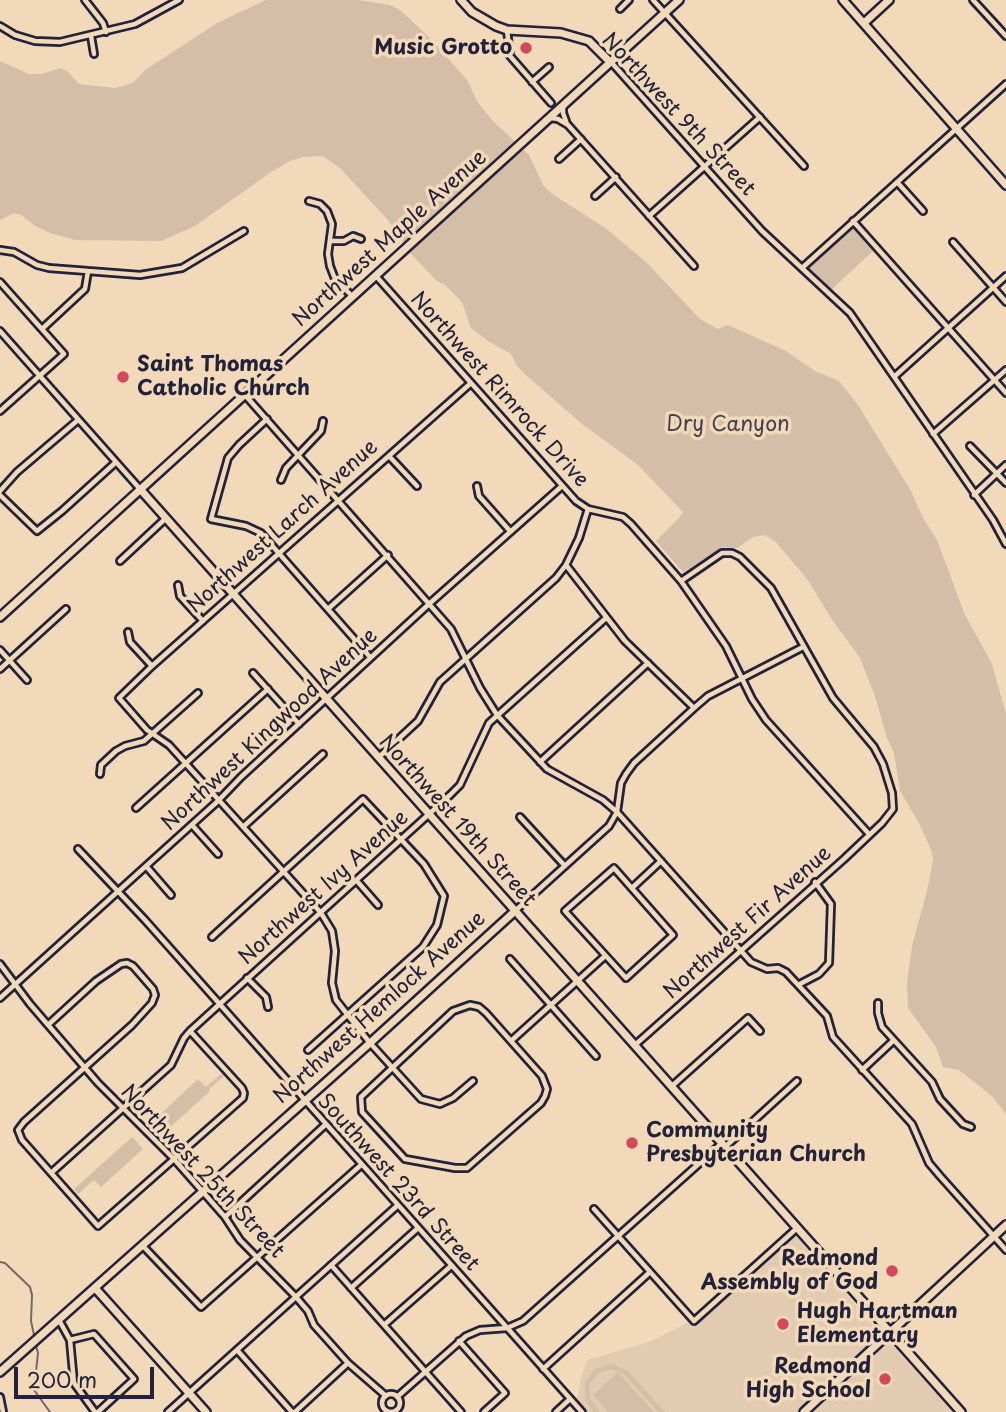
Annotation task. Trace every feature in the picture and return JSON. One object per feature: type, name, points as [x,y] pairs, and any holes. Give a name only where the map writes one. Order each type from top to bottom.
[{"type":"main road","points":[[461,0],[472,12],[507,30]]},
{"type":"main road","name":"Northwest Maple Avenue","points":[[0,617],[679,0]]},
{"type":"main road","points":[[843,0],[1006,185]]},
{"type":"main road","points":[[864,23],[889,0]]},
{"type":"main road","name":"Northwest 9th Street","points":[[507,30],[561,33],[589,41],[610,62]]},
{"type":"main road","name":"Northwest 19th Street","points":[[139,489],[961,1412]]},
{"type":"main road","name":"Northwest Hemlock Avenue","points":[[0,1372],[370,1043],[514,911]]},
{"type":"main road","points":[[804,1412],[1006,1225]]},
{"type":"main road","points":[[95,1288],[206,1412]]},
{"type":"street","points":[[85,0],[103,23],[106,32]]},
{"type":"street","points":[[0,26],[15,35],[35,41],[60,42],[146,20],[178,0]]},
{"type":"street","points":[[620,9],[629,0]]},
{"type":"street","points":[[653,0],[804,166]]},
{"type":"street","points":[[974,0],[1006,36]]},
{"type":"street","points":[[507,30],[510,56],[551,103]]},
{"type":"street","points":[[91,36],[94,54]]},
{"type":"street","name":"Northwest 9th Street","points":[[610,62],[762,231],[850,313],[993,520],[1006,544]]},
{"type":"street","points":[[532,82],[549,67]]},
{"type":"street","points":[[802,268],[1006,84]]},
{"type":"street","points":[[563,106],[562,113],[568,125],[694,266]]},
{"type":"street","points":[[548,120],[553,117],[568,125]]},
{"type":"street","points":[[649,216],[760,117]]},
{"type":"street","points":[[559,159],[581,139]]},
{"type":"street","points":[[595,197],[616,177]]},
{"type":"street","points":[[897,182],[923,211]]},
{"type":"street","points":[[309,201],[320,204],[327,211],[332,225],[330,266],[335,279],[352,296]]},
{"type":"street","points":[[853,221],[1006,393]]},
{"type":"street","points":[[0,250],[14,252],[48,268],[140,275],[182,268],[244,231]]},
{"type":"street","points":[[330,241],[344,241],[353,236],[361,239]]},
{"type":"street","points":[[953,242],[1006,302]]},
{"type":"street","points":[[42,329],[85,289],[88,271]]},
{"type":"street","name":"Northwest Rimrock Drive","points":[[375,275],[576,501],[588,509],[623,517],[681,581],[726,646],[766,720],[869,834]]},
{"type":"street","points":[[895,376],[1006,276]]},
{"type":"street","points":[[0,282],[64,354],[0,411]]},
{"type":"street","name":"Northwest 19th Street","points":[[0,331],[139,489]]},
{"type":"street","points":[[933,434],[1006,370]]},
{"type":"street","name":"Northwest Larch Avenue","points":[[153,734],[119,698],[471,383]]},
{"type":"street","points":[[244,394],[451,629],[480,688],[497,715],[555,775],[603,800],[617,812],[751,962],[767,969],[778,968],[786,972],[827,1016],[833,1037],[912,1125],[934,1169],[1006,1250]]},
{"type":"street","points":[[267,419],[228,458],[211,519],[246,526],[261,533],[370,657]]},
{"type":"street","points":[[78,420],[17,472],[0,493],[37,531],[115,463]]},
{"type":"street","points":[[281,480],[285,468],[321,431],[323,421]]},
{"type":"street","points":[[970,446],[1006,483]]},
{"type":"street","points":[[389,456],[417,486]]},
{"type":"street","points":[[974,495],[1006,465]]},
{"type":"street","points":[[477,486],[479,496],[510,531]]},
{"type":"street","name":"Northwest Kingwood Avenue","points":[[0,998],[192,825],[370,657],[562,486]]},
{"type":"street","points":[[378,758],[418,721],[440,682],[556,578],[566,565],[588,509]]},
{"type":"street","points":[[120,561],[165,519]]},
{"type":"street","points":[[681,581],[722,553],[732,553],[740,557],[771,588],[803,647]]},
{"type":"street","points":[[328,610],[388,555]]},
{"type":"street","points":[[566,565],[625,641],[694,708]]},
{"type":"street","points":[[178,585],[180,596],[203,621]]},
{"type":"street","points":[[0,669],[66,609]]},
{"type":"street","name":"Northwest Ivy Avenue","points":[[51,1173],[171,1065],[184,1038],[219,1003],[429,816],[460,785],[483,732],[497,715],[606,618]]},
{"type":"street","points":[[128,632],[130,642],[152,666]]},
{"type":"street","name":"Northwest Fir Avenue","points":[[635,1046],[882,823],[893,809],[883,764],[869,740],[833,698],[803,647]]},
{"type":"street","name":"Northwest Hemlock Avenue","points":[[514,911],[609,826],[617,812],[621,783],[626,774],[634,763],[694,708],[708,696],[803,647]]},
{"type":"street","points":[[0,650],[27,680]]},
{"type":"street","points":[[540,762],[648,663]]},
{"type":"street","points":[[253,673],[299,724]]},
{"type":"street","points":[[136,808],[268,689]]},
{"type":"street","points":[[100,774],[101,765],[116,751],[145,741],[198,693]]},
{"type":"street","points":[[153,734],[169,745],[321,913],[332,931],[335,951],[332,983],[336,1000],[370,1043],[421,1099],[440,1104],[453,1098],[472,1081]]},
{"type":"street","points":[[243,827],[323,754]]},
{"type":"street","points":[[212,937],[363,799],[424,864],[444,895],[437,925],[423,947],[308,1050]]},
{"type":"street","points":[[520,817],[565,866]]},
{"type":"street","points":[[192,825],[218,854]]},
{"type":"street","name":"Southwest 23rd Street","points":[[78,849],[145,920],[582,1412]]},
{"type":"street","points":[[632,888],[661,861]]},
{"type":"street","points":[[146,866],[172,895]]},
{"type":"street","points":[[614,868],[632,888],[673,934],[626,978],[565,911],[614,868]]},
{"type":"street","points":[[357,881],[378,905]]},
{"type":"street","points":[[798,985],[819,974],[829,963],[831,904],[816,882]]},
{"type":"street","points":[[511,1041],[605,956]]},
{"type":"street","points":[[510,959],[596,1056]]},
{"type":"street","points":[[49,1024],[96,981],[127,963],[149,984],[155,995],[152,1003],[137,1020],[18,1130],[22,1140],[98,1226],[237,1103],[244,1093],[190,1031]]},
{"type":"street","name":"Northwest 25th Street","points":[[0,964],[85,1067],[174,1159],[225,1217],[240,1240],[296,1297],[314,1325],[348,1363],[386,1396]]},
{"type":"street","points":[[247,978],[266,997],[268,1007]]},
{"type":"street","points":[[878,1003],[882,1027],[932,1082],[940,1099],[963,1124],[971,1127]]},
{"type":"street","points":[[470,1005],[479,1007],[511,1041],[542,1076],[547,1089],[541,1103],[467,1168],[405,1159],[362,1112],[361,1097],[453,1012],[470,1005]]},
{"type":"street","points":[[671,1087],[748,1018],[760,1031]]},
{"type":"street","points":[[862,1069],[893,1041]]},
{"type":"street","points":[[397,1397],[458,1341],[472,1332],[507,1328],[523,1321],[797,1081]]},
{"type":"street","points":[[225,1217],[325,1125]]},
{"type":"street","points":[[142,1245],[201,1307],[360,1165]]},
{"type":"street","points":[[167,1412],[398,1205]]},
{"type":"street","points":[[594,1209],[694,1321],[796,1229]]},
{"type":"street","points":[[351,1288],[418,1228]]},
{"type":"street","points":[[331,1265],[461,1412]]},
{"type":"street","points":[[384,1325],[451,1266]]},
{"type":"street","points":[[543,1369],[650,1272]]},
{"type":"street","points":[[60,1320],[70,1340],[74,1382],[97,1412],[134,1379],[94,1334],[70,1340]]},
{"type":"street","points":[[458,1341],[505,1393],[484,1412]]},
{"type":"street","points":[[237,1350],[293,1412],[348,1363]]},
{"type":"street","points":[[386,1396],[397,1397],[400,1402],[398,1411],[383,1410],[386,1396]]},
{"type":"street","points":[[0,1397],[2,1412]]},
{"type":"street","points":[[556,1412],[570,1399]]},
{"type":"shaded area","name":"Hugh Hartman Elementary","points":[[792,1236],[797,1237],[881,1334],[797,1412],[587,1412],[575,1399],[579,1395],[580,1381],[587,1360],[649,1342],[689,1322],[696,1323]]},
{"type":"shaded area","name":"Redmond High School","points":[[885,1344],[892,1345],[953,1412],[811,1412]]},
{"type":"green space","name":"Dry Canyon","points":[[266,0],[358,0],[390,5],[400,10],[430,38],[467,80],[478,103],[493,121],[529,155],[543,185],[551,193],[608,230],[647,263],[700,319],[718,329],[730,326],[784,350],[815,371],[839,381],[858,405],[911,491],[937,540],[965,615],[992,664],[1006,714],[1006,1114],[992,1096],[959,1070],[943,1067],[936,1047],[908,1008],[907,983],[912,946],[927,891],[932,852],[900,791],[894,753],[860,658],[807,579],[775,541],[764,535],[753,537],[737,548],[723,547],[683,572],[656,541],[683,512],[637,464],[582,424],[527,376],[517,366],[511,354],[471,328],[462,302],[412,255],[387,219],[340,168],[323,156],[290,161],[195,226],[161,241],[75,240],[50,233],[14,213],[0,220],[0,61],[29,74],[41,74],[61,68],[79,84],[115,88],[133,83],[145,70],[217,23]]},
{"type":"green space","points":[[851,225],[874,250],[830,291],[807,267]]},
{"type":"green space","points":[[221,1074],[224,1076],[210,1091],[164,1133],[153,1121],[198,1079],[206,1087]]},
{"type":"green space","points":[[132,1137],[143,1149],[101,1187],[94,1180],[78,1194],[74,1189]]},
{"type":"green space","points":[[612,1364],[628,1371],[665,1412],[658,1412],[624,1374],[611,1369],[598,1373],[589,1384],[590,1398],[600,1412],[593,1412],[585,1400],[585,1383],[595,1369]]},
{"type":"green space","points":[[618,1372],[654,1412],[608,1412],[593,1395]]},
{"type":"waterway","points":[[0,1262],[5,1263],[30,1287],[34,1335]]},
{"type":"waterway","points":[[36,1346],[38,1353],[34,1390],[50,1412]]},
{"type":"place","name":"Music Grotto","points":[[526,48]]},
{"type":"place","name":"Saint Thomas Catholic Church","points":[[123,377]]},
{"type":"place","name":"Community Presbyterian Church","points":[[632,1143]]},
{"type":"place","name":"Redmond Assembly of God","points":[[892,1271]]},
{"type":"place","name":"Hugh Hartman Elementary","points":[[783,1324]]},
{"type":"place","name":"Redmond High School","points":[[885,1379]]}]
